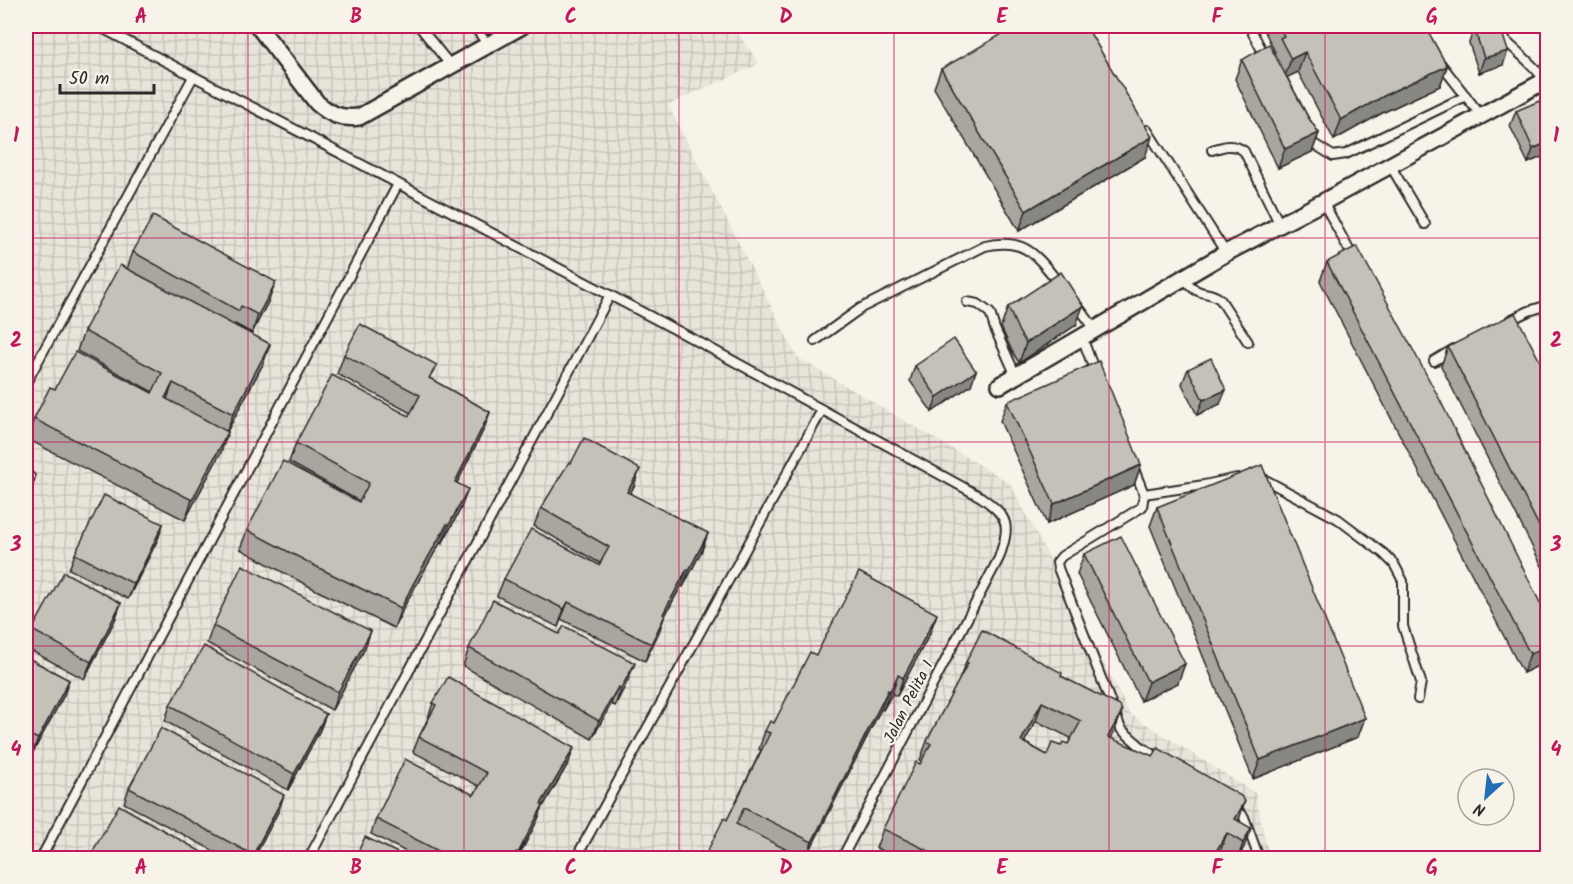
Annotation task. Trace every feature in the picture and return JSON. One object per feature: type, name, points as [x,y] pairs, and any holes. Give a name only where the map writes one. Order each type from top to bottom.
[{"type":"street","points":[[258,26],[317,103],[328,113],[347,119],[359,117],[522,26]]},
{"type":"street","points":[[1000,385],[1226,253],[1547,81]]},
{"type":"lane","name":"Jalan Pelita I","points":[[98,26],[610,295],[981,497],[1004,516],[1006,526],[999,558],[842,858]]},
{"type":"lane","points":[[419,26],[451,66]]},
{"type":"lane","points":[[474,26],[488,45]]},
{"type":"lane","points":[[1250,26],[1270,64]]},
{"type":"lane","points":[[1493,26],[1499,35],[1521,53],[1547,81]]},
{"type":"lane","points":[[1434,56],[1482,117]]},
{"type":"lane","points":[[26,382],[194,77]]},
{"type":"lane","points":[[1306,133],[1324,152],[1333,156],[1346,154],[1466,96]]},
{"type":"lane","points":[[1143,125],[1226,253]]},
{"type":"lane","points":[[1212,150],[1233,145],[1244,151],[1280,225]]},
{"type":"lane","points":[[1390,165],[1425,224]]},
{"type":"lane","points":[[41,858],[398,184]]},
{"type":"lane","points":[[1323,202],[1360,270]]},
{"type":"lane","points":[[815,341],[872,303],[985,246],[1007,242],[1032,253],[1082,311],[1098,378]]},
{"type":"lane","points":[[1184,278],[1197,292],[1220,299],[1248,342]]},
{"type":"lane","points":[[309,858],[610,295]]},
{"type":"lane","points":[[967,302],[978,304],[990,313],[1016,376]]},
{"type":"lane","points":[[1499,326],[1529,311],[1548,305]]},
{"type":"lane","points":[[1434,361],[1460,346]]},
{"type":"lane","points":[[576,858],[822,410]]},
{"type":"lane","points":[[1131,462],[1144,494],[1142,507],[1062,556],[1057,562],[1121,729],[1139,745],[1166,762]]},
{"type":"lane","points":[[1253,476],[1261,478],[1338,519],[1394,564],[1403,581],[1403,626],[1421,682],[1418,699]]},
{"type":"lane","points":[[26,490],[30,477]]},
{"type":"lane","points":[[1144,494],[1243,477]]},
{"type":"lane","points":[[1227,801],[1244,818],[1259,858]]},
{"type":"shaded area","points":[[26,26],[733,26],[759,64],[668,105],[797,357],[1010,483],[1130,714],[1255,793],[1269,858],[26,858]]},
{"type":"building","points":[[1016,26],[1086,26],[1152,137],[1026,211],[941,69]]},
{"type":"building","points":[[1279,26],[1425,26],[1447,66],[1391,92],[1341,120],[1305,52],[1291,59],[1280,38],[1284,36]]},
{"type":"building","points":[[1500,26],[1508,51],[1484,58],[1474,28]]},
{"type":"building","points":[[1269,44],[1319,133],[1285,149],[1242,60]]},
{"type":"building","points":[[1539,101],[1548,119],[1548,142],[1533,149],[1516,111]]},
{"type":"building","points":[[153,216],[276,282],[258,315],[241,306],[239,311],[133,252]]},
{"type":"building","points":[[1357,246],[1439,398],[1548,619],[1548,645],[1530,654],[1327,262]]},
{"type":"building","points":[[120,265],[270,344],[233,414],[173,383],[165,398],[228,432],[192,500],[34,419],[50,387],[55,389],[75,352],[152,393],[162,373],[84,331]]},
{"type":"building","points":[[1061,272],[1083,306],[1026,343],[1008,307]]},
{"type":"building","points":[[1515,313],[1548,377],[1548,544],[1448,347]]},
{"type":"building","points":[[360,324],[437,365],[429,378],[490,412],[455,482],[468,489],[401,608],[247,530],[283,461],[359,502],[369,483],[296,443],[332,375],[409,416],[420,395],[344,355]]},
{"type":"building","points":[[954,339],[976,371],[937,397],[915,366]]},
{"type":"building","points":[[1211,358],[1226,390],[1203,400],[1188,369]]},
{"type":"building","points":[[1099,361],[1141,465],[1054,504],[1007,402]]},
{"type":"building","points":[[584,438],[640,469],[627,492],[708,533],[663,614],[665,615],[651,644],[568,602],[564,609],[504,579],[531,529],[599,565],[609,547],[541,508],[569,462],[571,463]]},
{"type":"building","points":[[1262,465],[1365,718],[1260,760],[1157,507]]},
{"type":"building","points":[[104,495],[163,524],[134,584],[75,554]]},
{"type":"building","points":[[1121,536],[1185,664],[1148,682],[1084,554]]},
{"type":"building","points":[[242,565],[371,631],[338,692],[213,626]]},
{"type":"building","points":[[64,572],[121,603],[91,662],[32,630]]},
{"type":"building","points":[[859,572],[937,614],[903,678],[898,675],[890,691],[888,690],[812,842],[744,808],[736,824],[803,858],[704,858],[724,818],[727,820],[770,733],[765,731],[770,721],[774,723],[810,652],[816,655]]},
{"type":"building","points":[[493,600],[559,634],[564,626],[635,663],[599,721],[469,648]]},
{"type":"building","points":[[982,630],[1062,673],[1061,676],[1120,706],[1122,711],[1108,737],[1153,756],[1158,748],[1241,796],[1245,801],[1235,819],[1251,828],[1243,843],[1227,833],[1212,858],[943,858],[883,829],[916,762],[920,764],[931,744],[927,741],[968,663],[966,662]],"holes":[[[1042,702],[1081,721],[1068,744],[1063,742],[1061,746],[1052,743],[1047,755],[1021,741]]]},
{"type":"building","points":[[204,646],[326,714],[294,774],[170,705]]},
{"type":"building","points":[[26,657],[69,680],[38,739],[26,733]]},
{"type":"building","points":[[448,677],[574,748],[541,804],[543,805],[518,853],[516,852],[513,858],[452,858],[376,819],[405,759],[474,795],[487,773],[419,737],[436,705],[433,703]]},
{"type":"building","points":[[161,728],[284,795],[253,855],[129,788]]},
{"type":"building","points":[[26,759],[33,764],[26,778]]},
{"type":"building","points":[[119,805],[212,858],[89,858]]},
{"type":"building","points":[[365,837],[408,858],[355,858]]}]
